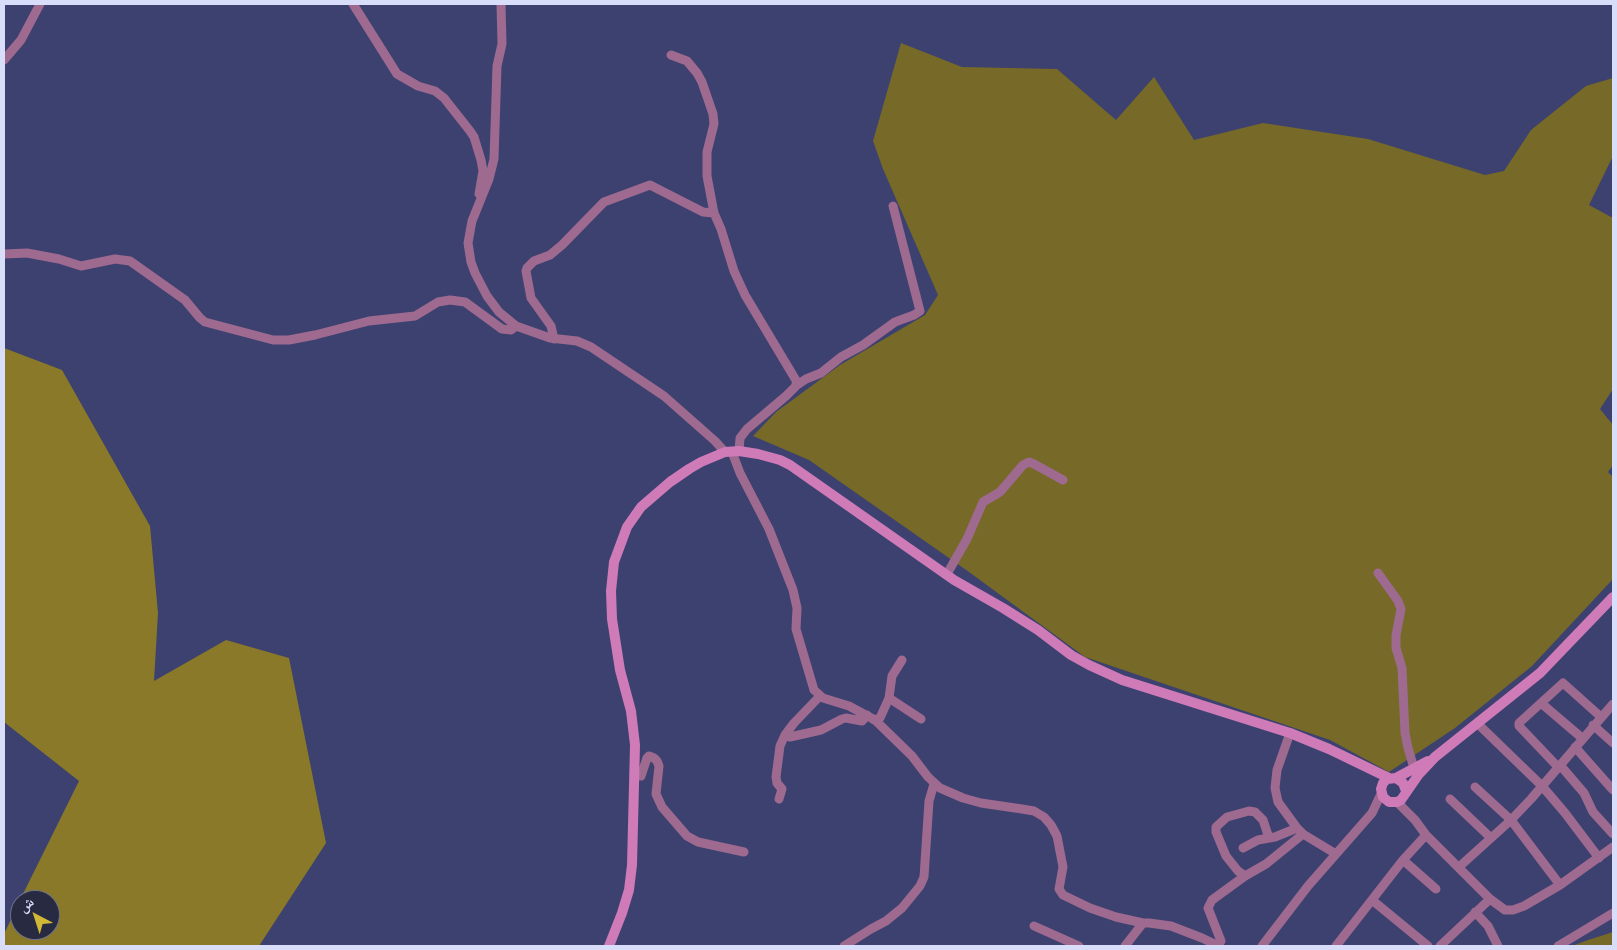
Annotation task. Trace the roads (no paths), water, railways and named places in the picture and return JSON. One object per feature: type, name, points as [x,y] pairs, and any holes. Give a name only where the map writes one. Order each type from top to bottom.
[{"type":"street","points":[[4,60],[21,40],[40,4]]},
{"type":"street","points":[[353,4],[397,74],[418,86],[435,91],[444,98],[474,137],[482,160],[483,171],[475,214]]},
{"type":"street","points":[[501,4],[502,31],[496,91],[494,159],[489,179],[469,233],[468,243],[472,268],[487,296],[499,312],[516,326],[532,333],[554,339],[577,341],[590,347],[664,396],[715,441],[732,452],[740,473],[769,529],[793,590],[797,608],[796,629],[812,685],[820,696],[849,706],[871,717],[912,756],[934,784],[940,788],[963,798],[1028,810],[1044,817],[1057,836],[1063,867],[1059,889],[1063,895],[1090,908],[1116,917],[1142,923],[1170,926],[1219,946],[1221,941],[1208,908],[1209,904],[1245,876],[1266,864],[1300,831]]},
{"type":"street","points":[[671,55],[686,61],[702,82],[714,121],[706,163],[714,212],[740,286],[797,380],[797,385]]},
{"type":"street","points":[[554,339],[551,326],[531,298],[526,271],[534,261],[550,255],[562,246],[604,202],[650,185],[703,212],[714,212]]},
{"type":"street","points":[[732,452],[746,428],[797,385],[821,373],[841,357],[869,341],[895,322],[920,311],[893,206]]},
{"type":"street","points":[[4,254],[27,253],[59,259],[80,266],[115,259],[130,261],[185,300],[205,322],[273,340],[289,340],[315,335],[369,321],[415,316],[438,302],[450,300],[465,302],[502,328],[511,330],[516,326]]},
{"type":"street","points":[[609,946],[629,890],[632,865],[634,776],[634,728],[629,700],[620,670],[612,619],[611,591],[614,562],[627,526],[633,516],[651,497],[701,462],[732,452],[770,456],[790,465],[947,574],[1038,630],[1071,655],[1090,665],[1122,680],[1290,733],[1404,783],[1400,798],[1426,834],[1490,899],[1504,910],[1513,910],[1560,885],[1613,847]]},
{"type":"street","points":[[947,574],[967,539],[983,502],[1000,492],[1023,465],[1029,462],[1063,480]]},
{"type":"street","points":[[1378,573],[1401,609],[1396,635],[1396,648],[1402,668],[1405,733],[1414,768]]},
{"type":"street","points":[[1262,946],[1308,886],[1372,814],[1400,798],[1419,774],[1435,758],[1540,673],[1613,597]]},
{"type":"street","points":[[785,734],[790,737],[821,730],[846,718],[862,721],[871,717],[880,718],[889,698],[892,676],[902,660]]},
{"type":"street","points":[[1601,716],[1563,683],[1519,725],[1584,793],[1593,812],[1613,834]]},
{"type":"street","points":[[779,799],[782,789],[777,783],[776,777],[780,746],[785,734],[820,696]]},
{"type":"street","points":[[889,698],[922,719]]},
{"type":"street","points":[[1541,703],[1582,738]]},
{"type":"street","points":[[1459,867],[1511,820],[1593,725],[1613,705]]},
{"type":"street","points":[[1478,724],[1542,786],[1599,858]]},
{"type":"street","points":[[1593,725],[1613,743]]},
{"type":"street","points":[[1290,733],[1277,770],[1275,788],[1278,802],[1300,831],[1336,854]]},
{"type":"street","points":[[1575,748],[1613,790]]},
{"type":"street","points":[[634,776],[641,776],[643,774],[649,756],[654,758],[659,766],[656,794],[662,807],[687,836],[698,842],[744,852]]},
{"type":"street","points":[[1372,814],[1383,783],[1435,758]]},
{"type":"street","points":[[1365,767],[1374,778],[1386,800],[1400,798]]},
{"type":"street","points":[[844,946],[886,921],[902,908],[920,886],[924,878],[929,802],[934,784]]},
{"type":"street","points":[[1475,787],[1511,820],[1560,885]]},
{"type":"street","points":[[1450,799],[1491,838]]},
{"type":"street","points":[[1245,876],[1238,871],[1226,856],[1216,828],[1227,817],[1249,810],[1255,812],[1263,820],[1269,838]]},
{"type":"street","points":[[1243,848],[1258,840],[1300,831]]},
{"type":"street","points":[[1336,946],[1426,834]]},
{"type":"street","points":[[1404,860],[1436,889]]},
{"type":"street","points":[[1441,946],[1490,899]]},
{"type":"street","points":[[1372,900],[1428,946]]},
{"type":"street","points":[[1475,912],[1488,926],[1498,946]]},
{"type":"street","points":[[1558,946],[1613,913]]},
{"type":"street","points":[[1125,946],[1142,923]]},
{"type":"street","points":[[1034,926],[1079,946]]},
{"type":"street","points":[[1196,946],[1202,938]]}]
